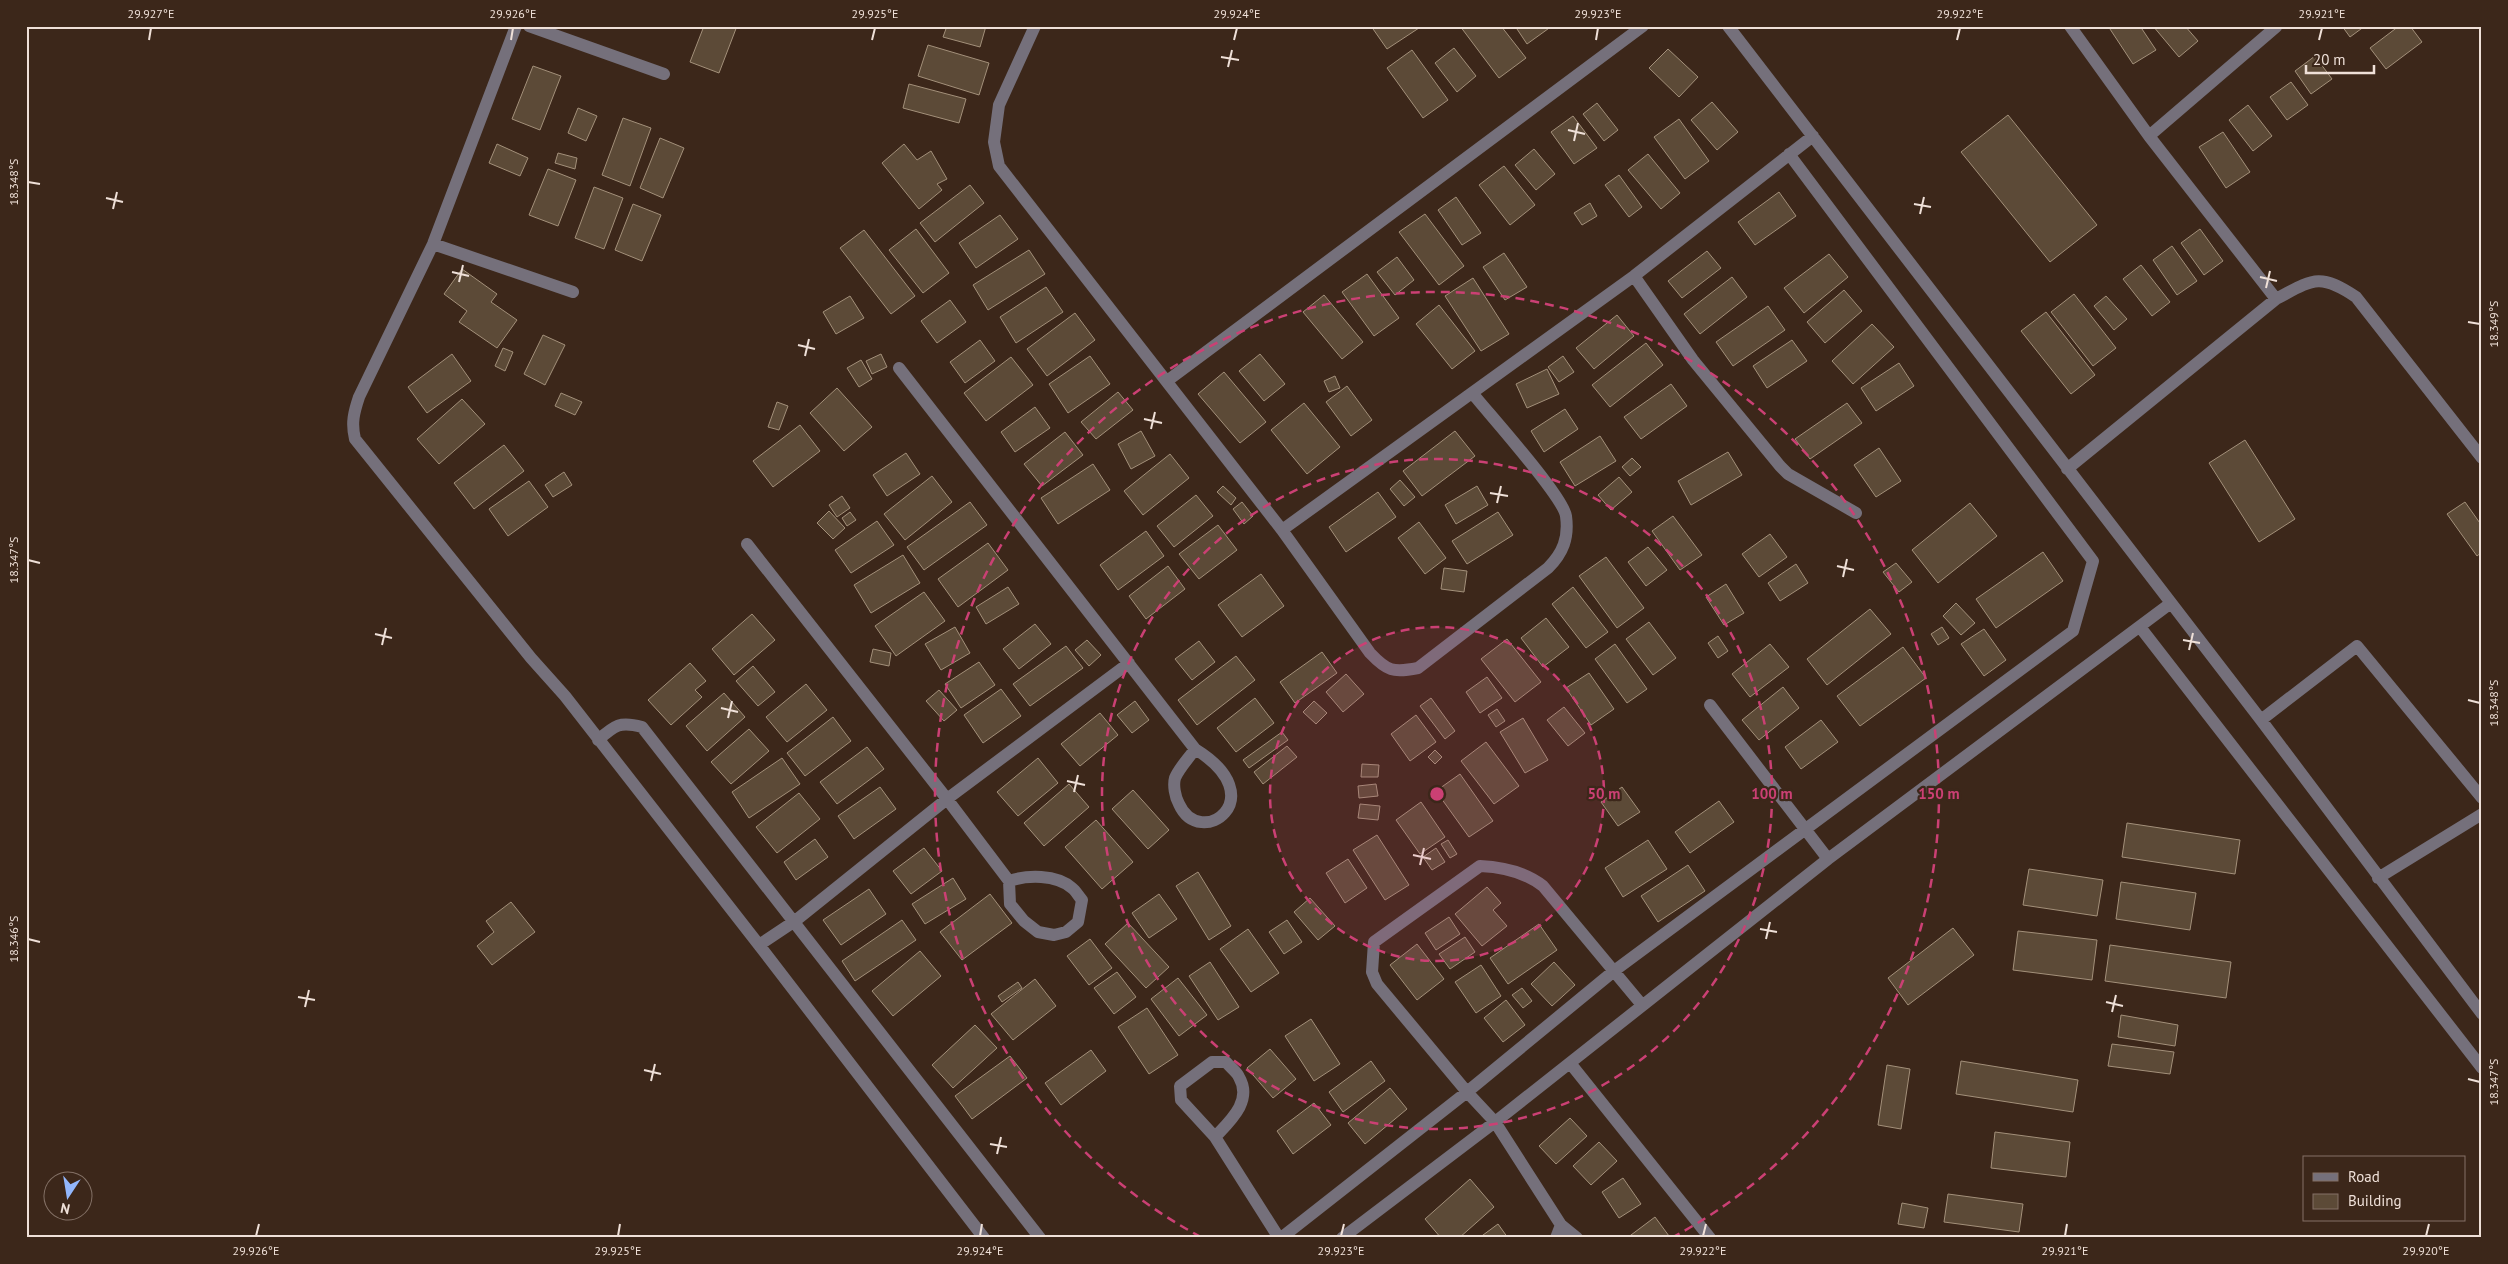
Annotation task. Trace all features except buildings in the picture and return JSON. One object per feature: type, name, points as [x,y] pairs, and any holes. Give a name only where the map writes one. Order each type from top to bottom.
[{"type":"street","points":[[516,26],[433,244],[359,397],[352,417],[352,428],[356,439],[760,945],[984,1238]]},
{"type":"street","points":[[529,26],[664,74]]},
{"type":"street","points":[[1035,26],[999,105],[994,142],[999,166],[1282,530],[1370,653],[1384,668],[1399,672],[1418,668],[1548,568],[1560,557],[1566,541],[1566,515],[1554,494],[1473,394]]},
{"type":"street","points":[[1167,381],[1643,26]]},
{"type":"street","points":[[1728,26],[2172,603],[2482,1014]]},
{"type":"street","points":[[2070,26],[2149,136],[2276,299]]},
{"type":"street","points":[[2149,136],[2276,27]]},
{"type":"street","points":[[1282,530],[1634,276],[1812,136]]},
{"type":"street","points":[[1215,1137],[1237,1114],[1243,1096],[1240,1077],[1226,1062],[1212,1062],[1180,1086],[1181,1100],[1215,1137],[1280,1238],[1467,1092],[1614,971],[2073,631],[2093,561],[1789,154]]},
{"type":"street","points":[[433,244],[573,292]]},
{"type":"street","points":[[1634,276],[1693,360],[1780,466],[1788,474],[1856,513]]},
{"type":"street","points":[[2067,469],[2276,299],[2312,280],[2336,283],[2356,297],[2482,458]]},
{"type":"street","points":[[900,368],[1195,749],[1211,759],[1232,792],[1231,806],[1220,819],[1208,821],[1193,820],[1181,809],[1176,798],[1175,778],[1195,749]]},
{"type":"street","points":[[747,544],[947,799],[1008,881],[1010,904],[1024,921],[1038,932],[1054,935],[1066,932],[1078,922],[1082,900],[1072,887],[1053,880],[1025,876],[1008,881]]},
{"type":"street","points":[[1342,1238],[1495,1122],[1828,859],[2172,603]]},
{"type":"street","points":[[2140,627],[2482,1068]]},
{"type":"street","points":[[2261,720],[2357,646],[2482,798]]},
{"type":"street","points":[[760,945],[795,921],[947,799],[1129,663]]},
{"type":"street","points":[[1710,705],[1828,859]]},
{"type":"street","points":[[598,740],[613,727],[626,722],[642,727],[1040,1238]]},
{"type":"street","points":[[2378,878],[2482,814]]},
{"type":"street","points":[[1577,1238],[1561,1225],[1495,1122],[1467,1092],[1376,984],[1372,972],[1374,942],[1480,866],[1500,867],[1530,876],[1543,886],[1642,1005]]},
{"type":"street","points":[[1570,1063],[1710,1238]]},
{"type":"street","points":[[1556,1238],[1561,1225]]}]
